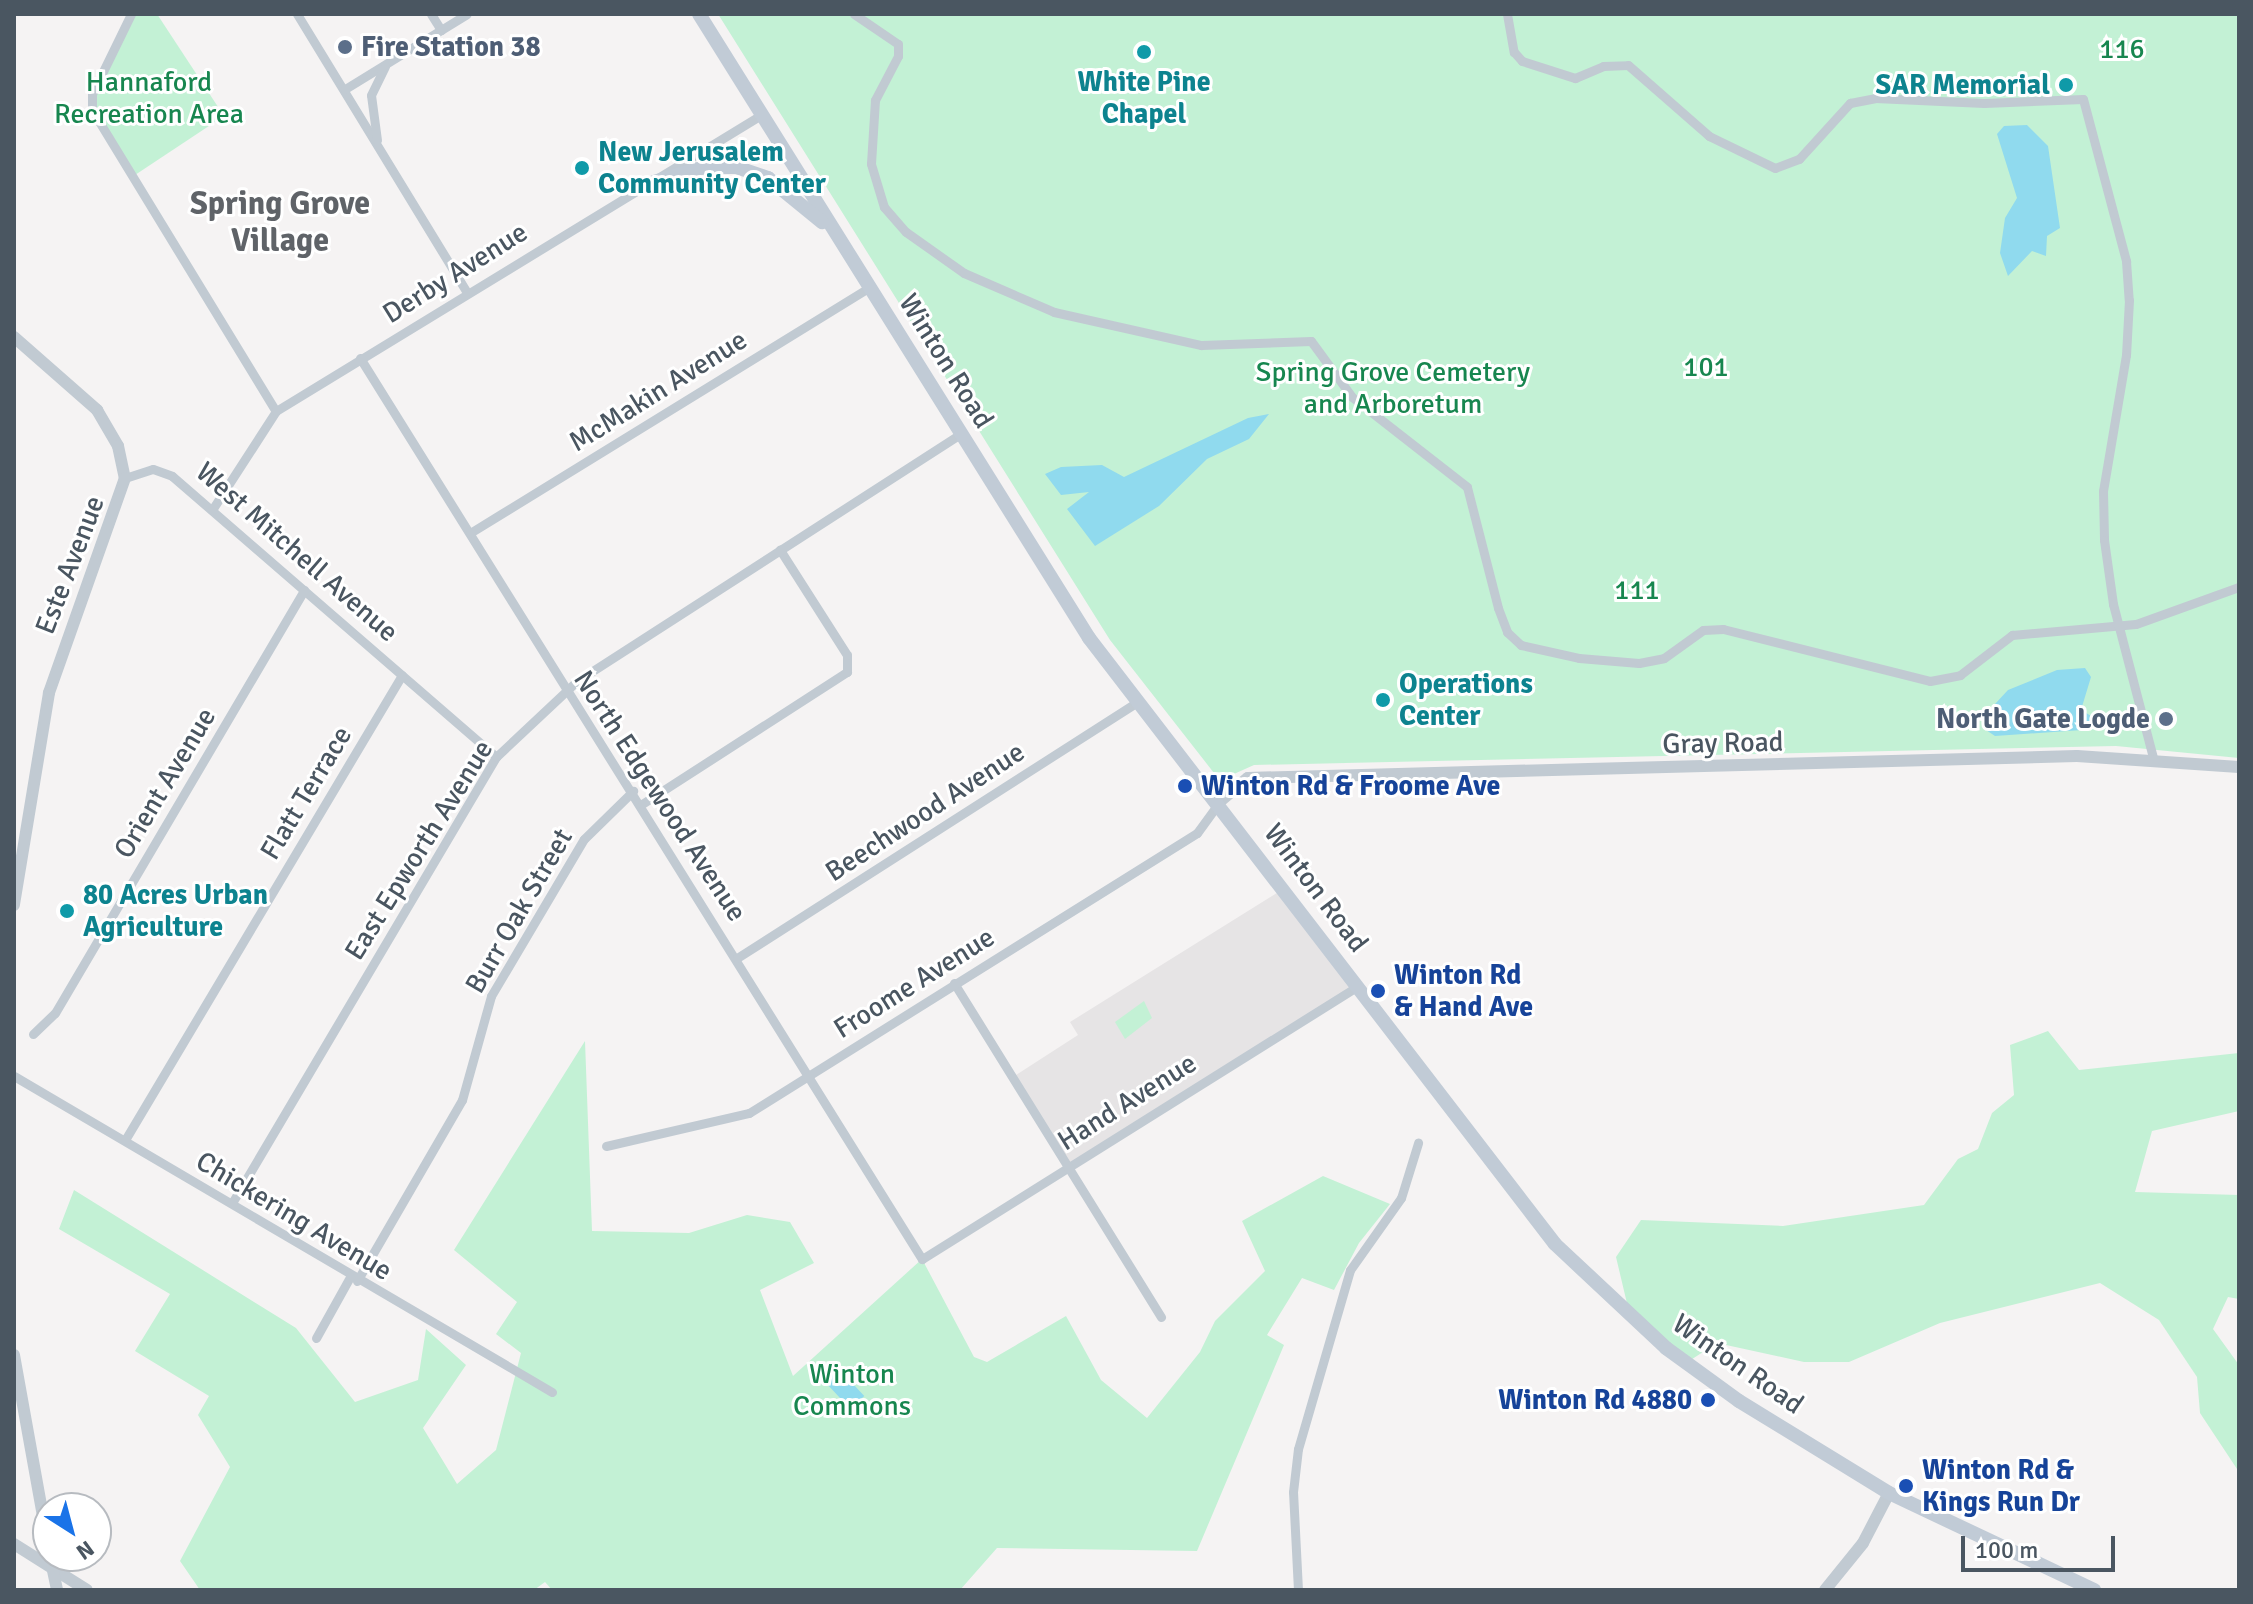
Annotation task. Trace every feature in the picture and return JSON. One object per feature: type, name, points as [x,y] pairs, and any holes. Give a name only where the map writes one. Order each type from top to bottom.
[{"type":"main road","name":"Winton Road","points":[[699,14],[1089,638],[1136,703],[1218,803],[1358,986],[1506,1186],[1590,1280],[1704,1377],[1889,1493],[2094,1590]]},
{"type":"main road","points":[[654,182],[705,167],[753,171],[834,233]]},
{"type":"street","points":[[131,14],[89,103],[276,411]]},
{"type":"street","points":[[297,14],[466,291]]},
{"type":"street","points":[[431,14],[441,30]]},
{"type":"street","points":[[345,89],[467,14]]},
{"type":"street","points":[[854,14],[898,44],[898,56],[875,100],[871,164],[884,207],[906,232],[964,273],[1054,312],[1201,345],[1311,341],[1352,397],[1467,487],[1498,608],[1507,632],[1521,645],[1579,658],[1639,663],[1664,658],[1703,630],[1723,629],[1930,681],[1960,675],[2012,635],[2120,627],[2239,587]]},
{"type":"street","points":[[1507,14],[1514,52],[1522,61],[1575,78],[1603,66],[1628,65],[1709,136],[1775,168],[1799,159],[1850,103],[2083,99],[2126,261],[2128,287],[2126,355],[2103,491],[2104,540],[2120,627],[2153,758]]},
{"type":"street","points":[[379,147],[371,95],[376,80],[396,57]]},
{"type":"street","name":"Derby Avenue","points":[[212,510],[276,411],[466,291],[654,182],[761,115]]},
{"type":"street","name":"McMakin Avenue","points":[[470,533],[870,287]]},
{"type":"street","points":[[14,337],[97,410],[118,446],[125,478]]},
{"type":"street","name":"North Edgewood Avenue","points":[[360,358],[642,804],[922,1259]]},
{"type":"street","name":"East Epworth Avenue","points":[[232,1203],[496,757],[568,688],[961,434]]},
{"type":"street","name":"West Mitchell Avenue","points":[[125,478],[143,469],[158,470],[212,510],[496,757]]},
{"type":"street","name":"Este Avenue","points":[[14,905],[49,693],[125,478]]},
{"type":"street","points":[[642,804],[847,672],[847,655],[780,550]]},
{"type":"street","name":"Orient Avenue","points":[[33,1034],[55,1013],[304,590]]},
{"type":"street","name":"Flatt Terrace","points":[[125,1140],[402,675]]},
{"type":"street","name":"Beechwood Avenue","points":[[737,958],[1136,703]]},
{"type":"street","name":"Gray Road","points":[[1218,803],[1248,778],[2153,758],[2239,767]]},
{"type":"street","name":"Burr Oak Street","points":[[316,1338],[462,1100],[491,996],[584,839],[633,791]]},
{"type":"street","name":"Froome Avenue","points":[[606,1146],[741,1118],[1197,833],[1218,803]]},
{"type":"street","points":[[954,983],[1161,1317]]},
{"type":"street","name":"Hand Avenue","points":[[922,1259],[1067,1165],[1358,986]]},
{"type":"street","name":"Chickering Avenue","points":[[14,1076],[232,1203],[354,1279],[552,1392]]},
{"type":"street","points":[[1298,1590],[1293,1492],[1298,1449],[1350,1270],[1401,1198],[1418,1143]]},
{"type":"street","points":[[14,1355],[39,1492]]},
{"type":"street","points":[[1825,1590],[1863,1543],[1889,1493]]},
{"type":"street","points":[[65,1572],[87,1590]]},
{"type":"shaded area","points":[[1285,888],[1358,986],[1067,1165],[1013,1077],[1078,1035],[1070,1022]]},
{"type":"green space","name":"Hannaford Recreation Area","points":[[131,14],[157,14],[224,116],[132,177],[97,118],[92,94]]},
{"type":"green space","name":"Spring Grove Cemetery and Arboretum","points":[[718,14],[2239,14],[2239,758],[2116,746],[1254,765],[1225,778],[1214,773],[1110,640]]},
{"type":"green space","points":[[1144,1001],[1152,1018],[1125,1039],[1115,1022]]},
{"type":"green space","points":[[2048,1031],[2079,1070],[2239,1053],[2239,1111],[2152,1131],[2135,1192],[2239,1195],[2239,1299],[2228,1297],[2213,1329],[2239,1365],[2239,1472],[2200,1413],[2197,1377],[2159,1320],[2100,1283],[1940,1323],[1849,1362],[1804,1362],[1717,1343],[1686,1363],[1630,1316],[1616,1257],[1641,1220],[1783,1226],[1924,1205],[1958,1159],[1978,1149],[1992,1113],[2014,1095],[2010,1045]]},
{"type":"green space","name":"Winton Commons","points":[[585,1041],[592,1231],[689,1233],[747,1215],[790,1222],[814,1263],[760,1290],[793,1376],[922,1259],[974,1357],[987,1362],[1066,1316],[1101,1380],[1147,1418],[1200,1352],[1215,1321],[1265,1271],[1242,1221],[1323,1176],[1390,1204],[1359,1243],[1334,1290],[1302,1278],[1267,1335],[1284,1345],[1197,1551],[997,1548],[960,1590],[552,1590],[545,1582],[534,1590],[200,1590],[180,1561],[230,1467],[198,1415],[209,1396],[135,1351],[170,1294],[59,1229],[74,1190],[296,1328],[355,1402],[418,1380],[426,1329],[466,1365],[423,1428],[457,1484],[496,1450],[521,1353],[496,1334],[517,1302],[454,1250]]},
{"type":"water","points":[[2027,125],[2048,146],[2060,228],[2047,236],[2046,256],[2032,251],[2008,276],[2000,253],[2005,218],[2017,198],[1997,134],[2004,126]]},
{"type":"water","points":[[1269,414],[1249,439],[1207,459],[1159,506],[1095,546],[1067,509],[1089,492],[1061,495],[1045,474],[1061,467],[1102,465],[1124,477],[1248,418]]},
{"type":"water","points":[[2085,668],[2091,677],[2081,710],[2098,720],[2096,729],[1995,736],[1983,728],[1982,718],[2008,690],[2057,670]]},
{"type":"water","points":[[839,1369],[864,1396],[850,1409],[825,1382]]},
{"type":"place","name":"Fire Station 38","points":[[345,47]]},
{"type":"place","name":"White Pine Chapel","points":[[1144,52]]},
{"type":"place","name":"SAR Memorial","points":[[2066,85]]},
{"type":"place","name":"New Jerusalem Community Center","points":[[582,168]]},
{"type":"place","name":"Operations Center","points":[[1383,700]]},
{"type":"place","name":"North Gate Logde","points":[[2166,719]]},
{"type":"place","name":"Winton Rd & Froome Ave","points":[[1185,786]]},
{"type":"place","name":"80 Acres Urban Agriculture","points":[[67,911]]},
{"type":"place","name":"Winton Rd & Hand Ave","points":[[1378,991]]},
{"type":"place","name":"Winton Rd 4880","points":[[1708,1400]]},
{"type":"place","name":"Winton Rd & Kings Run Dr","points":[[1906,1486]]},
{"type":"district","name":"Spring Grove Village","points":[[280,224]]},
{"type":"park label","name":"116","points":[[2122,49]]},
{"type":"park label","name":"101","points":[[1706,367]]},
{"type":"park label","name":"111","points":[[1637,590]]}]
